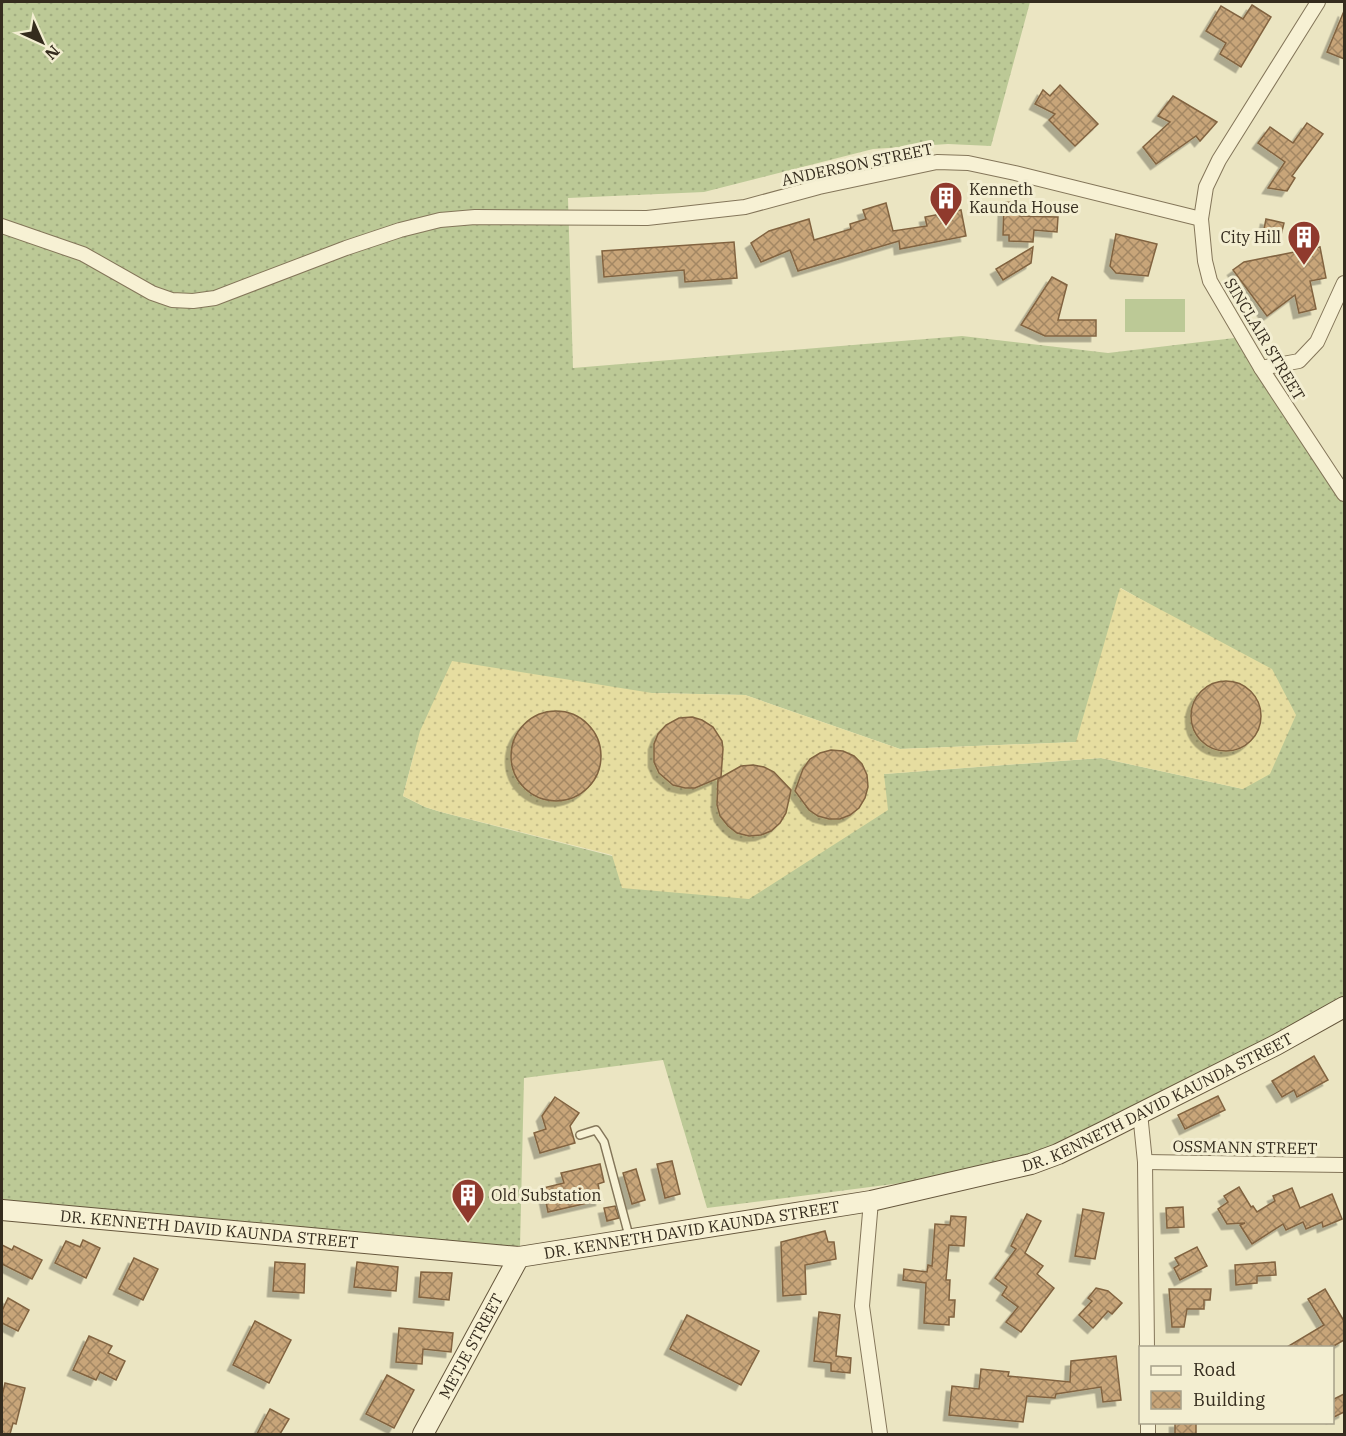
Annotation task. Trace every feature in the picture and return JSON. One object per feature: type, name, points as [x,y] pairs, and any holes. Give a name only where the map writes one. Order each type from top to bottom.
[{"type":"street","name":"SINCLAIR STREET","points":[[1318,2],[1219,160],[1206,187],[1201,219],[1205,261],[1210,281],[1261,368],[1344,494]]},
{"type":"street","name":"ANDERSON STREET","points":[[2,226],[83,254],[152,293],[172,300],[193,301],[214,298],[400,230],[440,220],[499,216],[647,218],[745,207],[819,187],[937,162],[968,163],[1015,173],[1201,219]]},
{"type":"street","points":[[1261,368],[1299,361],[1317,342],[1344,283]]},
{"type":"street","name":"DR. KENNETH DAVID KAUNDA STREET","points":[[2,1210],[519,1257],[871,1201],[1031,1164],[1058,1154],[1276,1045],[1344,1007]]},
{"type":"street","points":[[1140,1113],[1145,1162],[1147,1346]]},
{"type":"street","name":"OSSMANN STREET","points":[[1145,1162],[1344,1165]]},
{"type":"street","points":[[871,1201],[862,1306],[880,1434]]},
{"type":"street","name":"METJE STREET","points":[[423,1434],[519,1257]]},
{"type":"lane","points":[[580,1135],[596,1130],[604,1142],[629,1239]]},
{"type":"green space","points":[[2,2],[1030,2],[991,146],[948,144],[873,149],[704,192],[568,198],[573,368],[962,336],[1108,353],[1243,337],[1344,494],[1344,1007],[1058,1154],[932,1179],[707,1208],[663,1060],[524,1078],[520,1247],[2,1200]],"holes":[[[1121,588],[1154,607],[1243,789],[1101,758],[884,774],[612,856],[441,812],[403,796],[414,754],[652,693],[745,695],[900,749],[1077,742]]]},
{"type":"green space","points":[[1125,299],[1185,299],[1185,332],[1125,332]]},
{"type":"sand","points":[[1120,588],[1272,669],[1296,715],[1270,774],[1243,789],[1101,758],[884,774],[888,810],[749,899],[622,888],[612,855],[441,812],[403,796],[420,731],[452,661],[652,693],[745,695],[900,749],[1076,742]]},
{"type":"building","points":[[1252,5],[1271,17],[1241,67],[1220,54],[1226,43],[1206,31],[1221,6],[1243,19]]},
{"type":"building","points":[[1344,11],[1344,59],[1327,52]]},
{"type":"building","points":[[1060,85],[1098,124],[1075,146],[1049,120],[1055,114],[1035,104],[1043,90],[1050,96]]},
{"type":"building","points":[[1173,96],[1217,122],[1200,141],[1196,136],[1156,164],[1143,147],[1170,122],[1158,116]]},
{"type":"building","points":[[1307,123],[1323,134],[1292,176],[1295,178],[1287,191],[1268,188],[1285,162],[1258,143],[1270,127],[1293,143]]},
{"type":"building","points":[[1004,202],[1020,203],[1020,216],[1058,217],[1057,232],[1034,230],[1033,242],[1009,241],[1009,235],[1003,235]]},
{"type":"building","points":[[886,203],[893,231],[927,226],[925,217],[961,210],[966,236],[900,249],[899,241],[798,271],[790,250],[761,262],[751,243],[769,231],[809,219],[814,240],[851,229],[850,224],[866,219],[863,210]]},
{"type":"building","points":[[1266,219],[1284,223],[1280,239],[1263,234]]},
{"type":"building","points":[[1116,234],[1157,244],[1148,276],[1116,273],[1110,266]]},
{"type":"building","points":[[734,242],[737,278],[685,282],[684,270],[604,277],[602,251]]},
{"type":"building","points":[[1033,247],[1031,263],[1003,280],[996,269]]},
{"type":"building","points":[[1320,247],[1326,278],[1310,281],[1316,309],[1299,313],[1295,295],[1267,316],[1233,270],[1244,262]]},
{"type":"building","points":[[1052,277],[1067,285],[1058,320],[1096,320],[1096,336],[1045,336],[1021,325]]},
{"type":"building","points":[[1233,681],[1246,687],[1255,696],[1259,702],[1261,716],[1259,730],[1251,741],[1240,749],[1219,751],[1201,741],[1193,730],[1191,709],[1201,691],[1212,683]]},
{"type":"building","points":[[556,711],[573,715],[588,724],[597,739],[601,756],[597,773],[588,788],[573,797],[556,801],[539,797],[524,788],[515,773],[511,756],[515,739],[524,724],[539,715]]},
{"type":"building","points":[[692,717],[713,727],[722,741],[721,777],[695,788],[685,788],[673,785],[659,773],[654,762],[654,744],[658,734],[666,725],[679,718]]},
{"type":"building","points":[[831,750],[843,751],[854,756],[862,764],[867,775],[868,787],[859,808],[840,819],[818,816],[809,810],[795,791],[803,769],[810,759]]},
{"type":"building","points":[[753,765],[774,772],[791,790],[786,813],[780,823],[771,831],[749,836],[737,833],[720,816],[717,805],[718,779],[741,766]]},
{"type":"building","points":[[1314,1056],[1328,1080],[1297,1097],[1294,1090],[1282,1097],[1272,1081]]},
{"type":"building","points":[[1218,1096],[1225,1110],[1185,1129],[1178,1115]]},
{"type":"building","points":[[555,1097],[579,1113],[570,1126],[575,1143],[540,1153],[534,1133],[546,1129],[542,1116]]},
{"type":"building","points":[[672,1161],[680,1194],[665,1198],[657,1164]]},
{"type":"building","points":[[600,1164],[604,1182],[598,1184],[601,1200],[548,1212],[543,1188],[564,1183],[561,1173]]},
{"type":"building","points":[[636,1169],[645,1200],[632,1204],[623,1173]]},
{"type":"building","points":[[1239,1187],[1251,1207],[1253,1206],[1257,1212],[1275,1201],[1273,1196],[1292,1188],[1300,1208],[1332,1194],[1342,1219],[1323,1227],[1322,1222],[1306,1229],[1303,1222],[1286,1230],[1283,1224],[1252,1244],[1240,1225],[1245,1223],[1227,1224],[1218,1209],[1228,1202],[1224,1196]]},
{"type":"building","points":[[615,1206],[619,1218],[607,1221],[604,1208]]},
{"type":"building","points":[[1183,1207],[1184,1227],[1167,1228],[1166,1208]]},
{"type":"building","points":[[1083,1209],[1104,1213],[1095,1259],[1075,1256]]},
{"type":"building","points":[[1027,1214],[1041,1221],[1025,1253],[1043,1266],[1037,1274],[1054,1288],[1021,1332],[1006,1322],[1018,1307],[1002,1295],[1007,1287],[995,1278],[1016,1249],[1011,1246]]},
{"type":"building","points":[[951,1216],[966,1217],[964,1246],[949,1245],[946,1280],[950,1280],[949,1300],[955,1300],[954,1317],[949,1317],[949,1325],[924,1323],[926,1283],[903,1280],[904,1269],[927,1272],[928,1265],[932,1266],[935,1224],[950,1225]]},
{"type":"building","points":[[825,1231],[828,1242],[834,1242],[836,1259],[805,1265],[806,1294],[783,1296],[781,1242]]},
{"type":"building","points":[[83,1240],[100,1248],[86,1278],[55,1263],[66,1241],[80,1247]]},
{"type":"building","points":[[2,1245],[12,1250],[14,1246],[42,1260],[32,1279],[2,1264]]},
{"type":"building","points":[[1197,1247],[1207,1266],[1180,1280],[1174,1268],[1179,1265],[1175,1258]]},
{"type":"building","points":[[134,1258],[158,1269],[143,1300],[119,1289]]},
{"type":"building","points":[[275,1262],[305,1264],[304,1293],[273,1291]]},
{"type":"building","points":[[357,1262],[398,1267],[396,1291],[354,1287]]},
{"type":"building","points":[[1275,1262],[1276,1275],[1257,1276],[1257,1283],[1236,1285],[1235,1265]]},
{"type":"building","points":[[421,1272],[452,1273],[449,1300],[419,1297]]},
{"type":"building","points":[[1096,1288],[1108,1291],[1122,1303],[1112,1314],[1108,1311],[1093,1328],[1079,1315],[1092,1301],[1088,1298]]},
{"type":"building","points":[[1169,1289],[1211,1289],[1210,1300],[1204,1300],[1204,1309],[1187,1309],[1184,1327],[1172,1327]]},
{"type":"building","points":[[1325,1289],[1344,1321],[1344,1340],[1334,1346],[1289,1346],[1324,1325],[1308,1299]]},
{"type":"building","points":[[8,1298],[29,1310],[18,1331],[2,1323],[2,1311]]},
{"type":"building","points":[[819,1312],[840,1315],[836,1356],[851,1358],[850,1373],[831,1371],[831,1363],[814,1361]]},
{"type":"building","points":[[687,1315],[759,1351],[741,1385],[670,1349]]},
{"type":"building","points":[[255,1321],[291,1340],[269,1383],[233,1365]]},
{"type":"building","points":[[399,1328],[453,1333],[451,1352],[423,1349],[422,1364],[396,1362]]},
{"type":"building","points":[[89,1336],[112,1346],[108,1353],[125,1361],[116,1380],[100,1372],[96,1380],[73,1370]]},
{"type":"building","points":[[1116,1356],[1121,1400],[1103,1402],[1101,1387],[1056,1394],[1055,1398],[1027,1396],[1023,1422],[949,1415],[952,1386],[979,1389],[981,1369],[1009,1372],[1008,1376],[1070,1382],[1071,1361]]},
{"type":"building","points":[[387,1375],[414,1390],[394,1428],[366,1414]]},
{"type":"building","points":[[5,1383],[25,1388],[16,1424],[13,1423],[10,1434],[2,1434],[2,1396]]},
{"type":"building","points":[[1344,1394],[1344,1412],[1334,1417],[1334,1399]]},
{"type":"building","points":[[270,1409],[289,1419],[280,1434],[257,1434]]},
{"type":"building","points":[[1175,1424],[1196,1424],[1196,1434],[1175,1434]]},
{"type":"place","name":"Kenneth Kaunda House","points":[[946,227]]},
{"type":"place","name":"City Hill","points":[[1304,266]]},
{"type":"place","name":"Old Substation","points":[[468,1224]]}]
